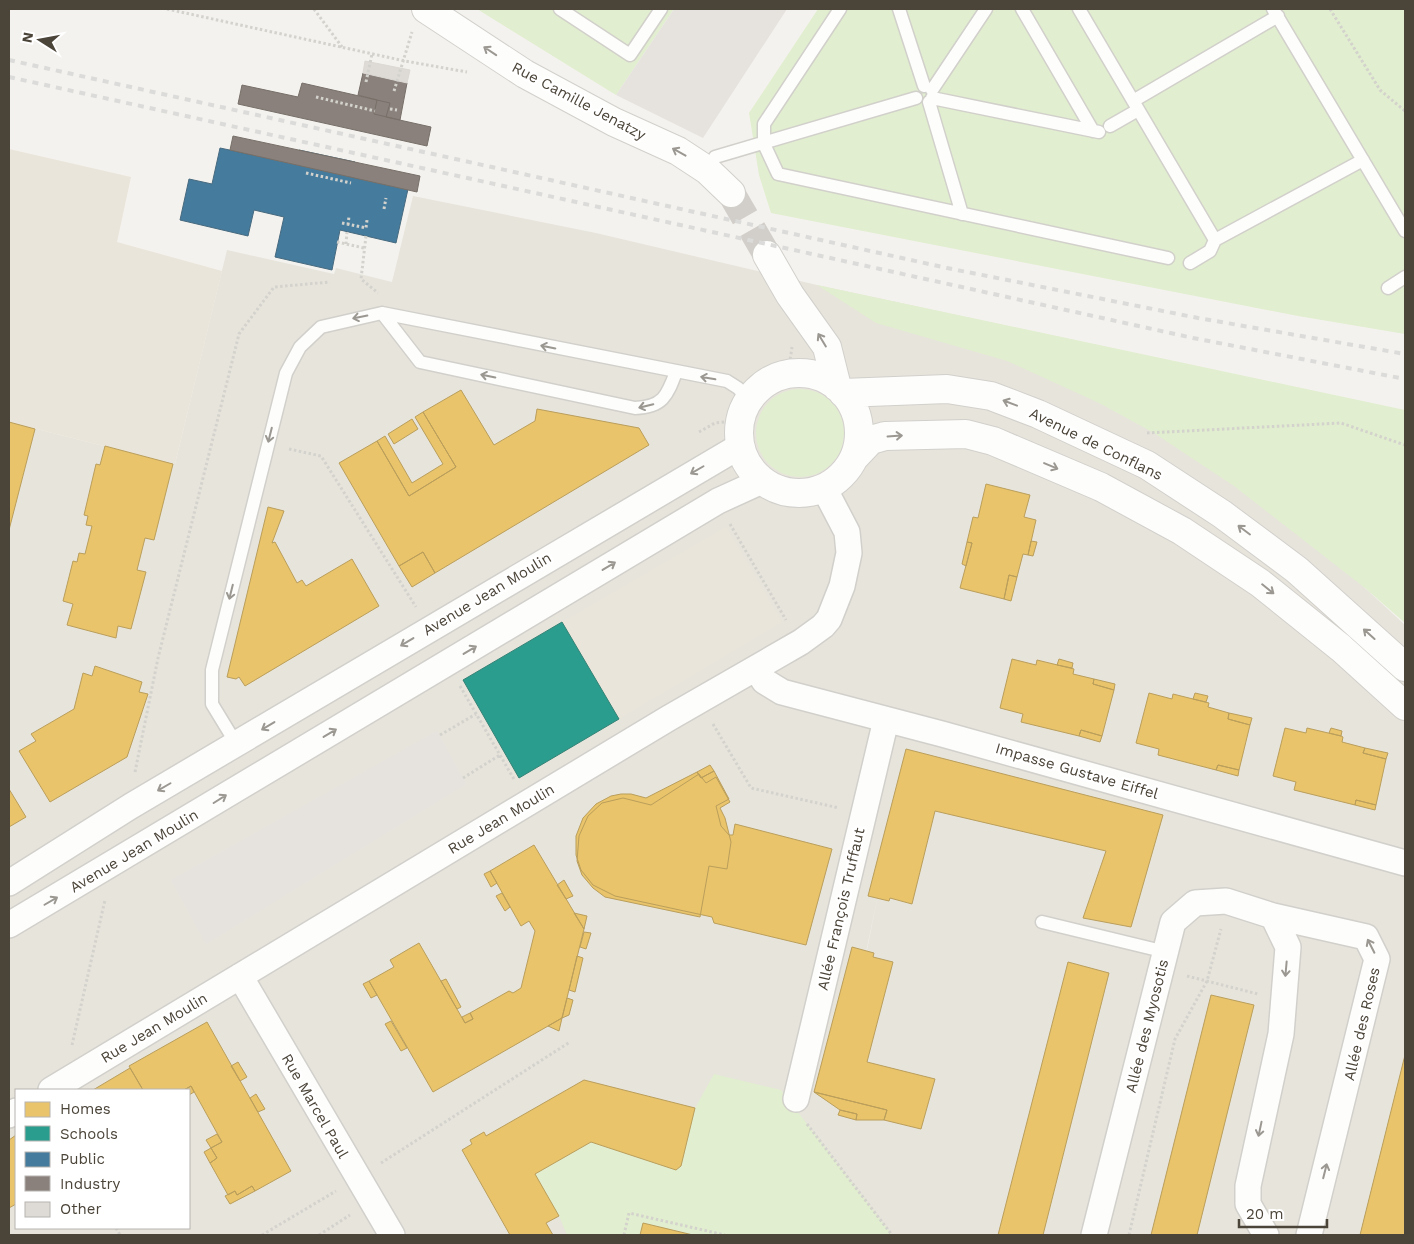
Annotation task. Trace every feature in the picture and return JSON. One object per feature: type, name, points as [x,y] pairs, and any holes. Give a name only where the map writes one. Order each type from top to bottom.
[{"type":"street","name":"Rue Camille Jenatzy","points":[[420,17],[606,117],[678,152],[706,170],[731,193]]},
{"type":"street","points":[[767,255],[790,295],[827,347],[840,390],[856,417],[858,445],[854,458]]},
{"type":"street","points":[[840,390],[822,378],[805,374],[788,374],[766,384],[749,400],[740,420],[740,446],[748,466],[762,481],[782,491],[804,494],[824,488],[842,476],[854,458],[871,440],[885,436],[966,434],[993,441],[1101,487],[1182,531],[1260,583],[1341,648],[1405,706]]},
{"type":"street","name":"Avenue de Conflans","points":[[840,390],[947,389],[991,396],[1038,414],[1147,465],[1222,514],[1297,570],[1405,667]]},
{"type":"street","name":"Avenue Jean Moulin","points":[[9,883],[131,806],[740,446]]},
{"type":"street","name":"Avenue Jean Moulin","points":[[9,925],[111,866],[718,501],[762,481]]},
{"type":"street","name":"Rue Jean Moulin","points":[[53,1089],[669,718],[757,669],[823,626],[835,607],[847,565],[848,541],[847,532],[824,488]]},
{"type":"street","name":"Impasse Gustave Eiffel","points":[[757,669],[764,681],[782,692],[1405,863]]},
{"type":"street","name":"Allée François Truffaut","points":[[800,1110],[886,720]]},
{"type":"street","points":[[237,745],[258,776]]},
{"type":"street","name":"Allée des Myosotis","points":[[1094,1235],[1173,922],[1195,903],[1228,902],[1273,916]]},
{"type":"street","points":[[1266,1235],[1248,1204],[1248,1186],[1281,1034],[1288,947],[1273,916]]},
{"type":"street","name":"Allée des Roses","points":[[1273,916],[1366,937],[1377,959],[1309,1235]]},
{"type":"street","name":"Rue Marcel Paul","points":[[240,976],[392,1235]]},
{"type":"lane","points":[[560,9],[630,55],[661,9]]},
{"type":"lane","points":[[840,9],[764,124],[764,144],[778,174],[1168,258]]},
{"type":"lane","points":[[899,9],[929,94],[962,214]]},
{"type":"lane","points":[[715,157],[916,98],[921,103],[986,9]]},
{"type":"lane","points":[[1022,9],[1101,130]]},
{"type":"lane","points":[[1079,9],[1215,240]]},
{"type":"lane","points":[[929,94],[1101,130],[1275,13],[1405,231]]},
{"type":"lane","points":[[1190,263],[1210,251],[1215,240],[1363,160]]},
{"type":"lane","points":[[1388,288],[1405,277]]},
{"type":"lane","points":[[382,313],[420,362],[634,408],[652,406],[667,395],[676,372]]},
{"type":"lane","points":[[237,745],[212,704],[212,670],[286,373],[300,347],[321,327],[382,313],[726,381],[738,388],[749,400]]},
{"type":"lane","points":[[1042,922],[1164,961]]},
{"type":"path","points":[[168,9],[404,61],[476,74]]},
{"type":"path","points":[[314,9],[342,47]]},
{"type":"path","points":[[1330,9],[1380,90],[1405,111]]},
{"type":"path","points":[[394,91],[420,17]]},
{"type":"path","points":[[366,82],[372,54]]},
{"type":"path","points":[[316,97],[375,111]]},
{"type":"path","points":[[390,109],[396,110]]},
{"type":"path","points":[[306,173],[351,183]]},
{"type":"path","points":[[384,209],[386,198]]},
{"type":"path","points":[[348,224],[349,216]]},
{"type":"path","points":[[342,223],[366,228],[367,220]]},
{"type":"path","points":[[346,244],[347,232]]},
{"type":"path","points":[[361,279],[366,236]]},
{"type":"path","points":[[337,242],[364,248]]},
{"type":"path","points":[[134,780],[158,658],[239,334],[274,287],[330,282]]},
{"type":"path","points":[[1142,433],[1342,423],[1405,445]]},
{"type":"path","points":[[268,443],[321,456],[418,611]]},
{"type":"path","points":[[728,520],[788,624]]},
{"type":"path","points":[[456,679],[528,803]]},
{"type":"path","points":[[440,735],[476,714]]},
{"type":"path","points":[[708,716],[751,788],[864,813]]},
{"type":"path","points":[[463,778],[500,755]]},
{"type":"path","points":[[71,1048],[107,892]]},
{"type":"path","points":[[1129,1235],[1175,1039],[1207,981],[1228,902]]},
{"type":"path","points":[[1164,961],[1207,981],[1283,1000]]},
{"type":"path","points":[[262,1235],[357,1178],[570,1042]]},
{"type":"path","points":[[800,1110],[892,1235]]},
{"type":"path","points":[[319,1235],[372,1202]]},
{"type":"path","points":[[624,1235],[629,1213],[725,1235]]},
{"type":"shaded area","points":[[674,9],[787,9],[703,138],[616,95]]},
{"type":"shaded area","points":[[9,149],[131,177],[117,242],[222,271],[175,464],[9,422]]},
{"type":"shaded area","points":[[413,196],[596,233],[817,285],[1263,381],[1365,588],[1405,625],[1405,1235],[9,1235],[9,422],[175,464],[227,250],[334,274],[336,268],[392,282]],"holes":[[[878,895],[836,1104],[834,1105]],[[602,1145],[681,1166],[748,1172],[676,1170]]]},
{"type":"shaded area","points":[[726,527],[782,622],[519,778],[463,680]]},
{"type":"shaded area","points":[[437,731],[466,784],[206,944],[171,880]]},
{"type":"green space","points":[[477,9],[674,9],[616,95]]},
{"type":"green space","points":[[818,9],[1405,9],[1405,334],[1298,316],[771,213],[759,175],[749,113]]},
{"type":"green space","points":[[817,285],[1405,410],[1405,623],[1365,588],[1234,486],[1154,433],[1099,403],[1007,361],[876,323]]},
{"type":"green space","points":[[800,389],[817,392],[825,396],[837,408],[841,416],[844,433],[841,450],[837,458],[825,470],[817,474],[800,477],[783,474],[775,470],[763,458],[759,450],[756,433],[759,416],[763,408],[775,396],[783,392]]},
{"type":"green space","points":[[714,1074],[781,1090],[892,1235],[693,1235],[643,1223],[640,1235],[567,1235],[559,1216],[535,1174],[591,1142],[676,1170],[681,1166],[695,1108]]},
{"type":"building: Homes","points":[[461,390],[494,445],[535,421],[537,409],[639,428],[649,445],[435,573],[423,552],[399,566],[339,463],[377,441],[409,496],[456,467],[423,412]]},
{"type":"building: Homes","points":[[423,412],[456,467],[409,496],[377,441],[385,436],[412,483],[443,464],[415,417]]},
{"type":"building: Homes","points":[[412,419],[418,429],[394,444],[388,434]]},
{"type":"building: Homes","points":[[9,422],[35,429],[9,530]]},
{"type":"building: Homes","points":[[105,446],[173,464],[154,540],[145,538],[137,570],[146,572],[131,629],[118,626],[116,638],[67,625],[73,604],[63,601],[73,561],[77,562],[79,553],[85,554],[92,526],[86,525],[88,516],[84,515],[96,464],[100,465]]},
{"type":"building: Homes","points":[[986,484],[1030,495],[1024,517],[1036,520],[1028,555],[1023,554],[1017,577],[1009,575],[1004,599],[960,588],[972,543],[967,542],[973,517],[978,518]]},
{"type":"building: Homes","points":[[268,507],[284,511],[272,543],[275,542],[297,583],[302,580],[306,586],[352,559],[379,606],[245,686],[239,677],[236,679],[227,677]]},
{"type":"building: Homes","points":[[1031,541],[1037,542],[1033,556],[1028,555]]},
{"type":"building: Homes","points":[[967,542],[972,543],[966,566],[962,564]]},
{"type":"building: Homes","points":[[423,552],[435,573],[412,587],[399,566]]},
{"type":"building: Homes","points":[[1009,575],[1017,577],[1011,601],[1004,599]]},
{"type":"building: Homes","points":[[1012,659],[1036,665],[1037,660],[1074,669],[1073,674],[1094,679],[1093,684],[1114,690],[1102,736],[1081,730],[1079,736],[1021,722],[1023,714],[1000,708]]},
{"type":"building: Homes","points":[[1059,659],[1073,663],[1072,668],[1057,665]]},
{"type":"building: Homes","points":[[95,666],[142,682],[139,692],[148,694],[127,757],[50,802],[19,751],[36,741],[31,734],[74,709],[83,673],[92,676]]},
{"type":"building: Homes","points":[[1094,679],[1115,684],[1114,690],[1093,684]]},
{"type":"building: Homes","points":[[1149,693],[1172,699],[1173,694],[1209,703],[1208,707],[1229,713],[1228,719],[1250,725],[1239,770],[1218,765],[1216,770],[1158,755],[1159,749],[1136,743]]},
{"type":"building: Homes","points":[[1195,693],[1208,696],[1206,702],[1193,699]]},
{"type":"building: Homes","points":[[1229,713],[1252,718],[1250,725],[1228,719]]},
{"type":"building: Homes","points":[[1285,728],[1306,733],[1307,728],[1341,736],[1343,737],[1342,742],[1365,748],[1363,753],[1386,759],[1376,805],[1356,800],[1355,805],[1294,790],[1296,782],[1273,776]]},
{"type":"building: Homes","points":[[1331,728],[1342,731],[1341,736],[1329,733]]},
{"type":"building: Homes","points":[[1081,730],[1102,736],[1100,742],[1079,736]]},
{"type":"building: Homes","points":[[1365,748],[1388,753],[1386,759],[1363,753]]},
{"type":"building: Homes","points":[[906,749],[1163,815],[1131,927],[1083,918],[1106,851],[935,811],[912,904],[890,898],[889,901],[868,896]]},
{"type":"building: Homes","points":[[710,765],[714,771],[701,778],[697,772]]},
{"type":"building: Homes","points":[[1218,765],[1239,770],[1238,776],[1216,770]]},
{"type":"building: Homes","points":[[714,771],[729,799],[716,806],[721,826],[729,835],[733,835],[735,824],[832,849],[806,945],[714,923],[712,917],[615,896],[593,885],[581,870],[576,855],[576,836],[583,818],[596,804],[611,796],[621,794],[631,794],[646,798],[697,772],[701,778]]},
{"type":"building: Homes","points":[[699,774],[706,783],[716,777],[730,802],[720,808],[725,818],[731,842],[727,869],[709,866],[700,917],[605,897],[593,888],[582,875],[577,861],[579,836],[588,816],[602,803],[623,798],[651,805]]},
{"type":"building: Homes","points":[[9,789],[26,817],[9,827]]},
{"type":"building: Homes","points":[[1356,800],[1376,805],[1375,810],[1355,805]]},
{"type":"building: Homes","points":[[534,845],[584,929],[562,1018],[433,1092],[369,981],[394,967],[390,960],[419,943],[465,1023],[473,1019],[470,1013],[509,991],[513,993],[521,988],[535,931],[529,921],[521,926],[490,871]]},
{"type":"building: Homes","points":[[490,871],[497,883],[491,887],[484,874]]},
{"type":"building: Homes","points":[[564,880],[573,896],[566,899],[557,885]]},
{"type":"building: Homes","points":[[502,893],[510,907],[505,911],[496,896]]},
{"type":"building: Homes","points":[[574,913],[587,916],[584,929]]},
{"type":"building: Homes","points":[[584,932],[591,933],[586,949],[580,947]]},
{"type":"building: Homes","points":[[852,947],[874,953],[873,957],[893,962],[867,1062],[935,1079],[921,1129],[884,1120],[887,1110],[814,1092]]},
{"type":"building: Homes","points":[[577,956],[583,958],[575,992],[569,990]]},
{"type":"building: Homes","points":[[1068,962],[1109,973],[1043,1235],[998,1235]]},
{"type":"building: Homes","points":[[446,979],[461,1007],[457,1009],[441,981]]},
{"type":"building: Homes","points":[[369,981],[377,995],[371,998],[363,984]]},
{"type":"building: Homes","points":[[1211,995],[1254,1005],[1197,1235],[1151,1235]]},
{"type":"building: Homes","points":[[567,998],[573,1000],[569,1015],[562,1018]]},
{"type":"building: Homes","points":[[470,1013],[473,1019],[465,1023],[462,1017]]},
{"type":"building: Homes","points":[[562,1018],[559,1031],[548,1026]]},
{"type":"building: Homes","points":[[391,1021],[407,1048],[401,1051],[385,1024]]},
{"type":"building: Homes","points":[[207,1022],[291,1171],[255,1191],[252,1186],[237,1195],[235,1191],[228,1195],[210,1163],[217,1158],[211,1148],[222,1142],[191,1086],[186,1089],[142,1089],[129,1066]]},
{"type":"building: Homes","points":[[1405,1055],[1405,1235],[1360,1235]]},
{"type":"building: Homes","points":[[238,1062],[247,1077],[240,1081],[231,1066]]},
{"type":"building: Homes","points":[[130,1068],[142,1089],[95,1089]]},
{"type":"building: Homes","points":[[584,1080],[695,1108],[681,1166],[676,1170],[591,1142],[535,1174],[559,1216],[546,1223],[553,1235],[510,1235],[462,1150],[472,1144],[470,1140],[484,1132],[486,1136]]},
{"type":"building: Homes","points":[[191,1086],[194,1092],[190,1094],[190,1089],[186,1089]]},
{"type":"building: Homes","points":[[814,1092],[887,1110],[884,1120],[856,1120],[857,1114],[840,1110]]},
{"type":"building: Homes","points":[[256,1094],[265,1109],[258,1112],[250,1098]]},
{"type":"building: Homes","points":[[840,1110],[857,1114],[856,1120],[838,1115]]},
{"type":"building: Homes","points":[[217,1134],[222,1142],[211,1148],[206,1140]]},
{"type":"building: Homes","points":[[15,1136],[15,1205],[9,1208],[9,1140]]},
{"type":"building: Homes","points":[[211,1148],[217,1158],[210,1163],[204,1152]]},
{"type":"building: Homes","points":[[252,1186],[255,1191],[230,1204],[225,1196],[235,1191],[237,1195]]},
{"type":"building: Homes","points":[[643,1223],[693,1235],[640,1235]]},
{"type":"building: Schools","points":[[562,622],[619,719],[519,778],[463,680]]},
{"type":"building: Public","points":[[220,148],[296,164],[299,150],[355,162],[352,177],[408,189],[396,243],[340,230],[332,270],[275,257],[284,217],[254,210],[248,236],[180,220],[189,179],[212,184]]},
{"type":"building: Industry","points":[[363,73],[407,83],[400,120],[374,114],[377,100],[358,95]]},
{"type":"building: Industry","points":[[302,83],[390,103],[386,117],[431,127],[427,146],[238,104],[242,85],[298,97]]},
{"type":"building: Industry","points":[[233,136],[420,176],[417,192],[230,150]]},
{"type":"building: Other","points":[[365,61],[410,70],[407,83],[363,73]]},
{"type":"tunnel","points":[[731,193],[767,255]]},
{"type":"railway","points":[[9,60],[947,268],[1198,318],[1405,354]]},
{"type":"railway","points":[[9,77],[1193,338],[1405,379]]}]
